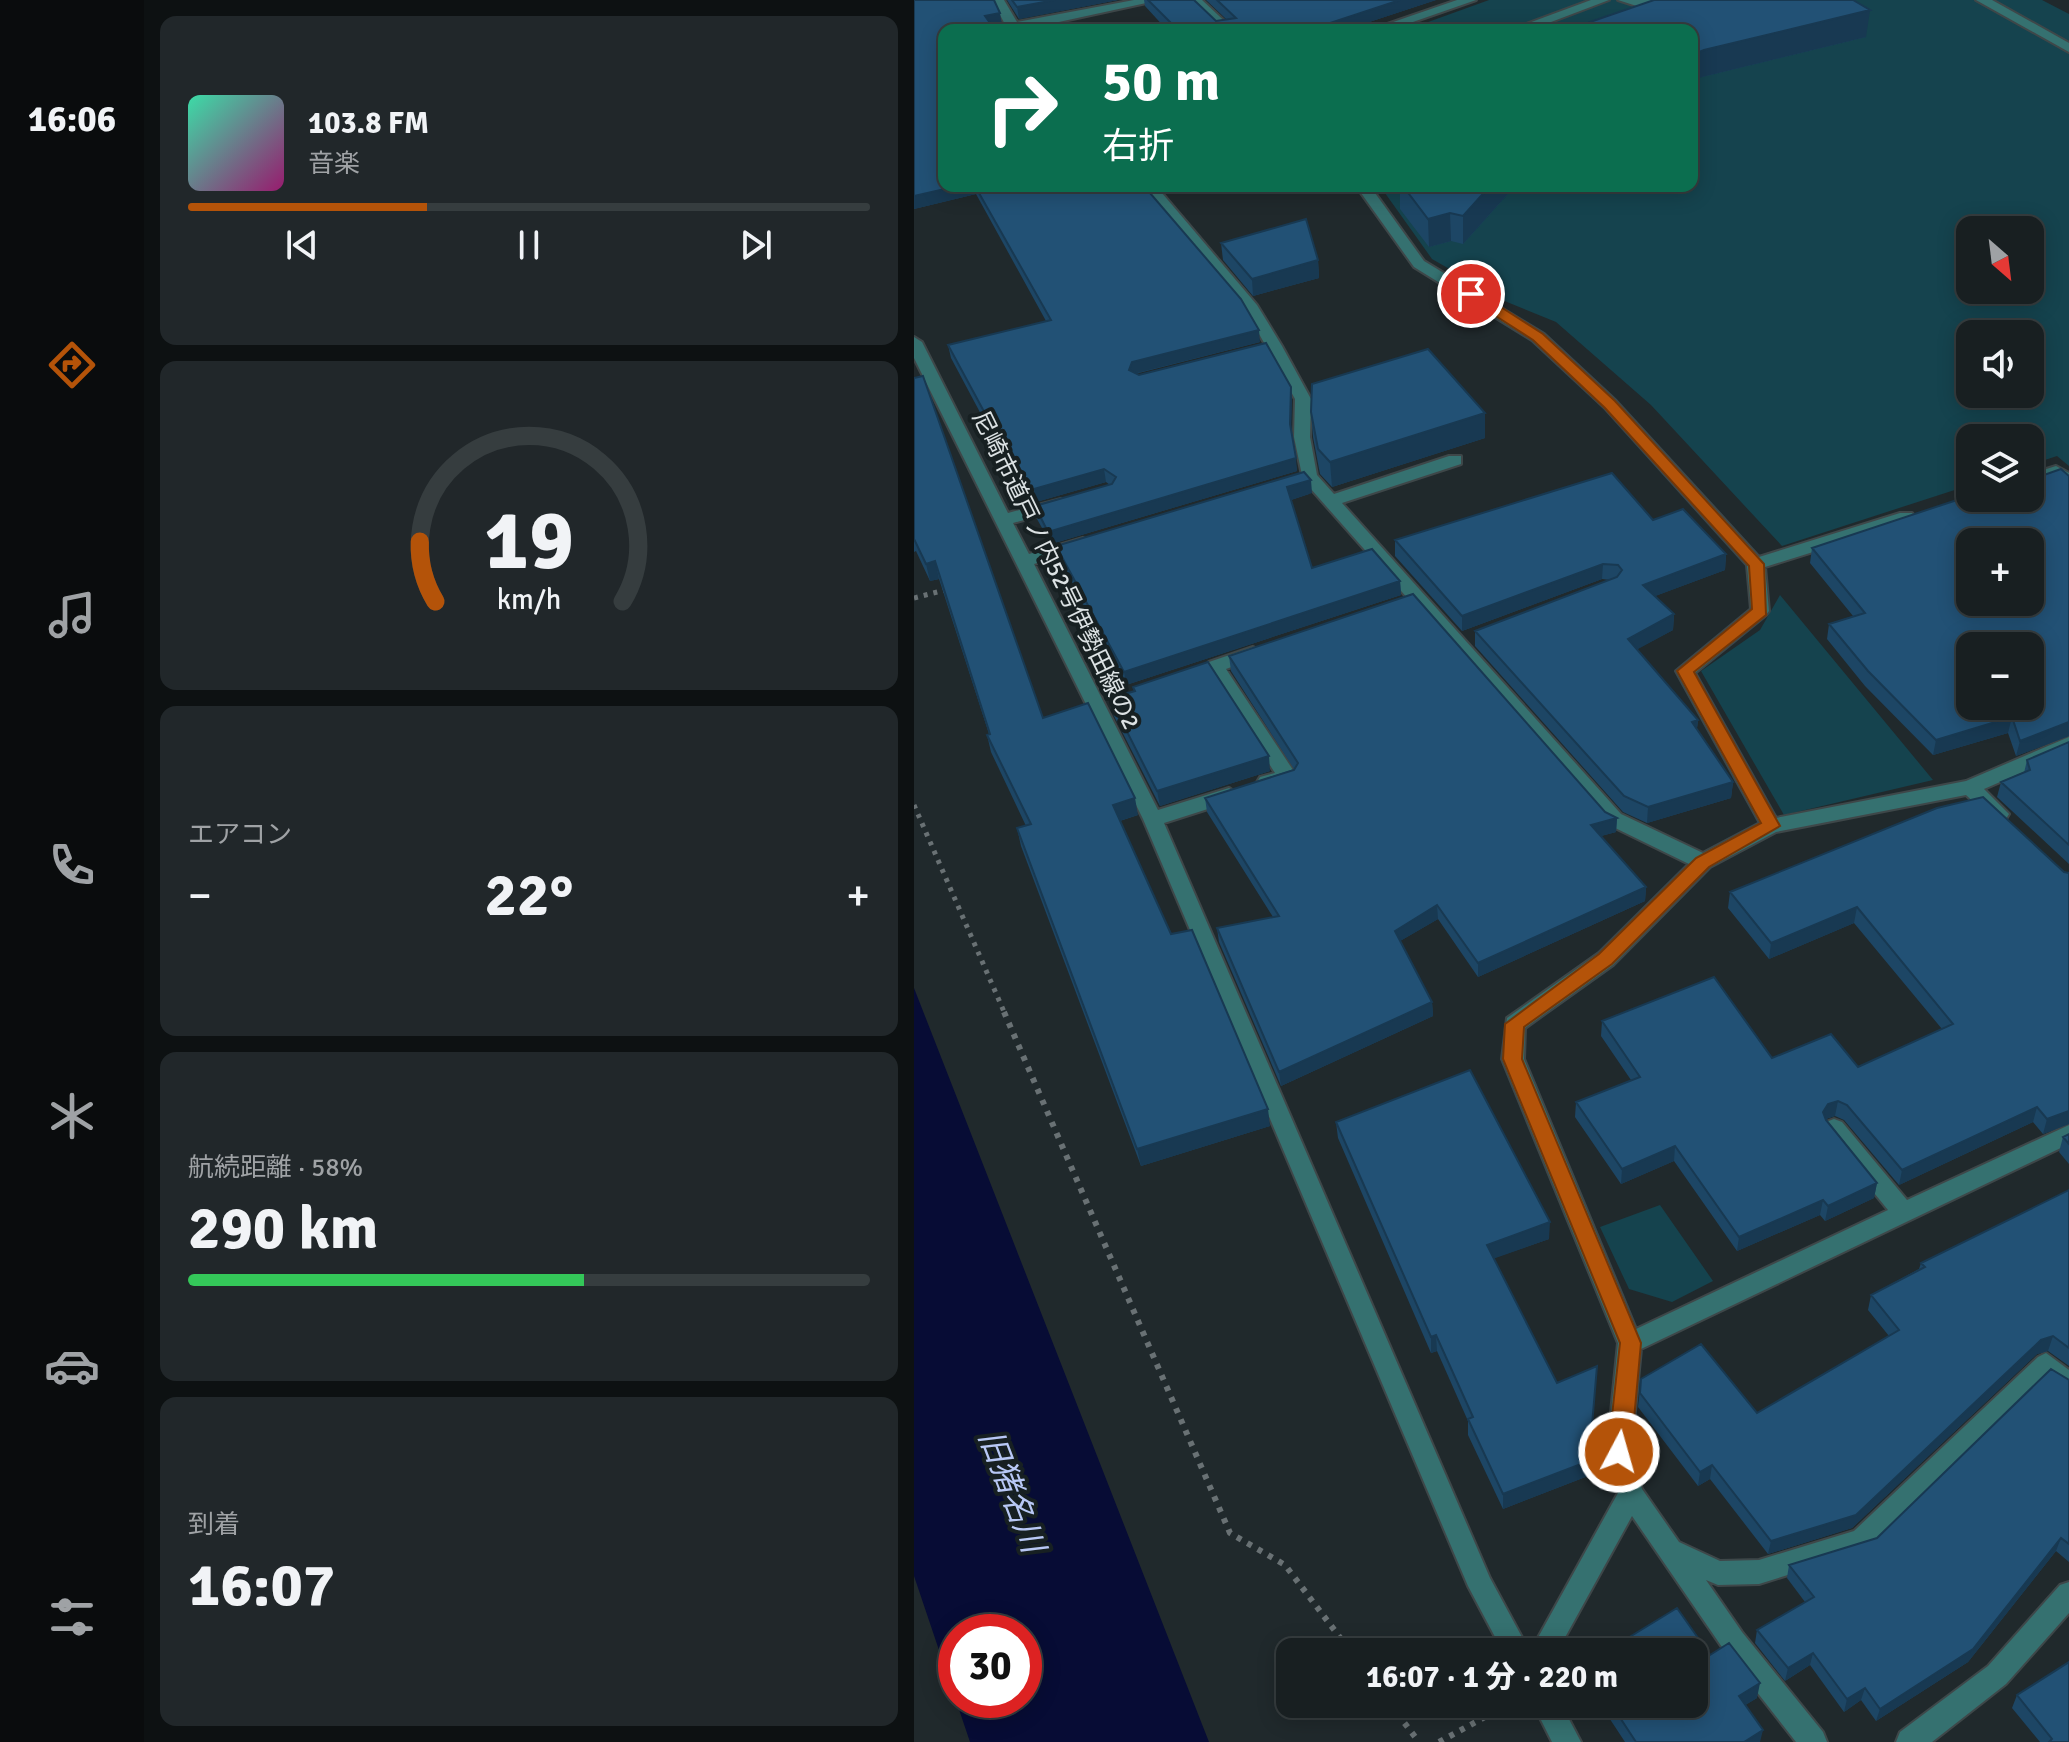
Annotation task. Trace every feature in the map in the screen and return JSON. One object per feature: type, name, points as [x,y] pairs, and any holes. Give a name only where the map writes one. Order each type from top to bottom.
[{"type":"street","points":[[998,0],[1011,24]]},
{"type":"street","points":[[1038,24],[1154,0]]},
{"type":"street","points":[[1194,0],[1220,24]]},
{"type":"street","points":[[1396,24],[1470,0]]},
{"type":"street","points":[[1534,24],[1603,0]]},
{"type":"street","points":[[1624,0],[1646,5],[1672,0]]},
{"type":"street","points":[[1982,0],[2066,44]]},
{"type":"street","points":[[1153,192],[1252,308],[1266,348],[1303,399],[1302,478],[1331,501],[1420,597],[1467,639],[1614,819],[1703,862]]},
{"type":"street","points":[[1367,192],[1419,264],[1497,309],[1538,337],[1610,404],[1756,564],[1760,611],[1685,671],[1771,826]]},
{"type":"street","name":"尼崎市道戸ノ内52号伊勢田線の2","points":[[914,342],[1025,561],[1104,704],[1481,1586],[1509,1638]]},
{"type":"street","points":[[1331,501],[1455,460]]},
{"type":"street","points":[[2044,475],[2056,471],[2069,481]]},
{"type":"street","points":[[1004,520],[1078,499]]},
{"type":"street","points":[[1756,564],[1928,510]]},
{"type":"street","points":[[1025,561],[1102,538]]},
{"type":"street","points":[[1391,607],[1420,597]]},
{"type":"street","points":[[1153,819],[1287,776],[1208,668],[1274,646]]},
{"type":"street","points":[[1813,1742],[1733,1641],[1631,1494],[1619,1452],[1630,1343],[1513,1059],[1515,1024],[1606,959],[1703,862],[1771,826],[1970,787],[2069,744]]},
{"type":"street","points":[[1970,787],[2014,828]]},
{"type":"street","points":[[1834,1128],[1904,1213]]},
{"type":"street","points":[[1630,1343],[2069,1134]]},
{"type":"street","points":[[1674,1552],[1718,1573],[1759,1572],[1862,1541],[2046,1364],[2069,1385]]},
{"type":"street","points":[[1551,1638],[1631,1494]]},
{"type":"street","points":[[1910,1742],[1997,1675],[2069,1594]]},
{"type":"street","points":[[1553,1718],[1565,1741]]},
{"type":"path","points":[[914,598],[956,587]]},
{"type":"path","points":[[914,805],[1230,1533],[1285,1565],[1340,1638]]},
{"type":"path","points":[[1401,1718],[1419,1742]]},
{"type":"path","points":[[1439,1742],[1483,1718]]},
{"type":"shaded area","points":[[1489,0],[2042,0],[2069,14],[2069,466],[2057,456],[2044,460],[2044,424],[1956,424],[1956,490],[1782,546],[1651,405],[1556,322],[1507,302],[1432,259],[1384,192],[1698,192],[1698,24],[1423,24]]},
{"type":"shaded area","points":[[1780,595],[1933,780],[1784,815],[1701,671],[1760,630]]},
{"type":"shaded area","points":[[1660,1205],[1713,1281],[1672,1302],[1629,1289],[1600,1227]]},
{"type":"water","name":"旧猪名川","points":[[914,988],[1209,1742],[970,1742],[962,1718],[1042,1718],[1042,1614],[938,1614],[938,1647],[914,1576]]},
{"type":"building","points":[[914,0],[994,0],[1000,13],[985,16],[991,24],[938,24],[938,191],[914,196]]},
{"type":"building","points":[[1012,0],[1055,0],[1017,7]]},
{"type":"building","points":[[1148,0],[1194,0],[1216,21],[1236,18],[1217,0],[1400,0],[1327,24],[1172,24]]},
{"type":"building","points":[[1654,0],[1853,0],[1870,10],[1698,52],[1698,24],[1590,22]]},
{"type":"building","points":[[978,192],[1149,192],[1241,299],[1259,330],[1132,362],[1129,370],[1139,375],[1266,343],[1291,387],[1290,424],[1296,458],[1048,532],[1035,506],[1112,484],[1116,477],[1104,469],[1027,491],[948,345],[1051,320]]},
{"type":"building","points":[[1408,192],[1485,192],[1463,216],[1450,213],[1428,219]]},
{"type":"building","points":[[1306,219],[1318,260],[1252,279],[1221,243]]},
{"type":"building","points":[[1428,349],[1485,413],[1330,462],[1318,449],[1311,412],[1312,384]]},
{"type":"building","points":[[923,376],[1043,718],[1088,703],[1135,798],[1113,805],[1171,934],[1192,930],[1268,1109],[1137,1149],[1017,828],[1031,824],[987,735],[990,734],[935,561],[926,564],[914,539],[914,378]]},
{"type":"building","points":[[2061,469],[2069,476],[2069,722],[2020,741],[2013,720],[2044,720],[2044,632],[1956,632],[1956,720],[2002,720],[1936,740],[1868,671],[1829,624],[1865,613],[1812,548],[1956,500],[1956,512],[2044,512],[2044,475]]},
{"type":"building","points":[[1304,472],[1311,480],[1287,487],[1312,568],[1372,549],[1400,581],[1124,672],[1056,546]]},
{"type":"building","points":[[1612,473],[1653,520],[1683,509],[1726,554],[1643,585],[1674,614],[1628,639],[1698,720],[1692,722],[1733,782],[1648,807],[1624,796],[1475,631],[1617,577],[1622,570],[1618,565],[1603,564],[1462,616],[1395,540]]},
{"type":"building","points":[[1413,594],[1605,812],[1617,818],[1591,825],[1646,887],[1478,963],[1437,905],[1395,931],[1432,1002],[1279,1072],[1217,928],[1279,916],[1205,798],[1294,770],[1298,763],[1229,656]]},
{"type":"building","points":[[1208,662],[1269,756],[1157,791],[1110,698]]},
{"type":"building","points":[[2069,742],[2069,845],[2001,782],[2030,770],[2027,760]]},
{"type":"building","points":[[1983,797],[2064,872],[2069,873],[2069,1111],[2047,1119],[2037,1107],[1902,1170],[1847,1105],[1838,1101],[1828,1104],[1823,1112],[1826,1120],[1877,1183],[1828,1206],[1823,1200],[1739,1237],[1675,1146],[1622,1169],[1576,1102],[1640,1077],[1602,1021],[1714,977],[1772,1058],[1831,1034],[1858,1067],[1953,1024],[1857,907],[1771,943],[1730,892],[1937,808]]},
{"type":"building","points":[[1470,1070],[1550,1222],[1487,1245],[1557,1383],[1597,1366],[1589,1461],[1503,1494],[1468,1419],[1473,1417],[1436,1335],[1431,1337],[1336,1122]]},
{"type":"building","points":[[2069,1190],[2069,1348],[2053,1336],[2041,1340],[1856,1515],[1771,1541],[1712,1465],[1700,1472],[1640,1393],[1641,1379],[1701,1344],[1757,1413],[1899,1330],[1871,1295],[1925,1267],[1921,1263]]},
{"type":"building","points":[[2051,1369],[2069,1380],[2069,1544],[2061,1538],[1973,1649],[1880,1709],[1865,1688],[1847,1699],[1813,1653],[1788,1668],[1757,1630],[1814,1597],[1789,1565],[1877,1538]]},
{"type":"building","points":[[1677,1608],[1698,1638],[1628,1638]]},
{"type":"building","points":[[1729,1643],[1760,1683],[1739,1696],[1763,1730],[1744,1742],[1636,1742],[1620,1718],[1708,1718],[1708,1652],[1710,1655]]},
{"type":"building","points":[[2069,1662],[2069,1742],[2049,1742],[2052,1739],[2017,1695]]},
{"type":"route","points":[[1471,294],[1538,337],[1610,404],[1756,564],[1760,611],[1685,671],[1771,826],[1703,862],[1606,959],[1515,1024],[1513,1059],[1630,1343],[1619,1452]]}]
